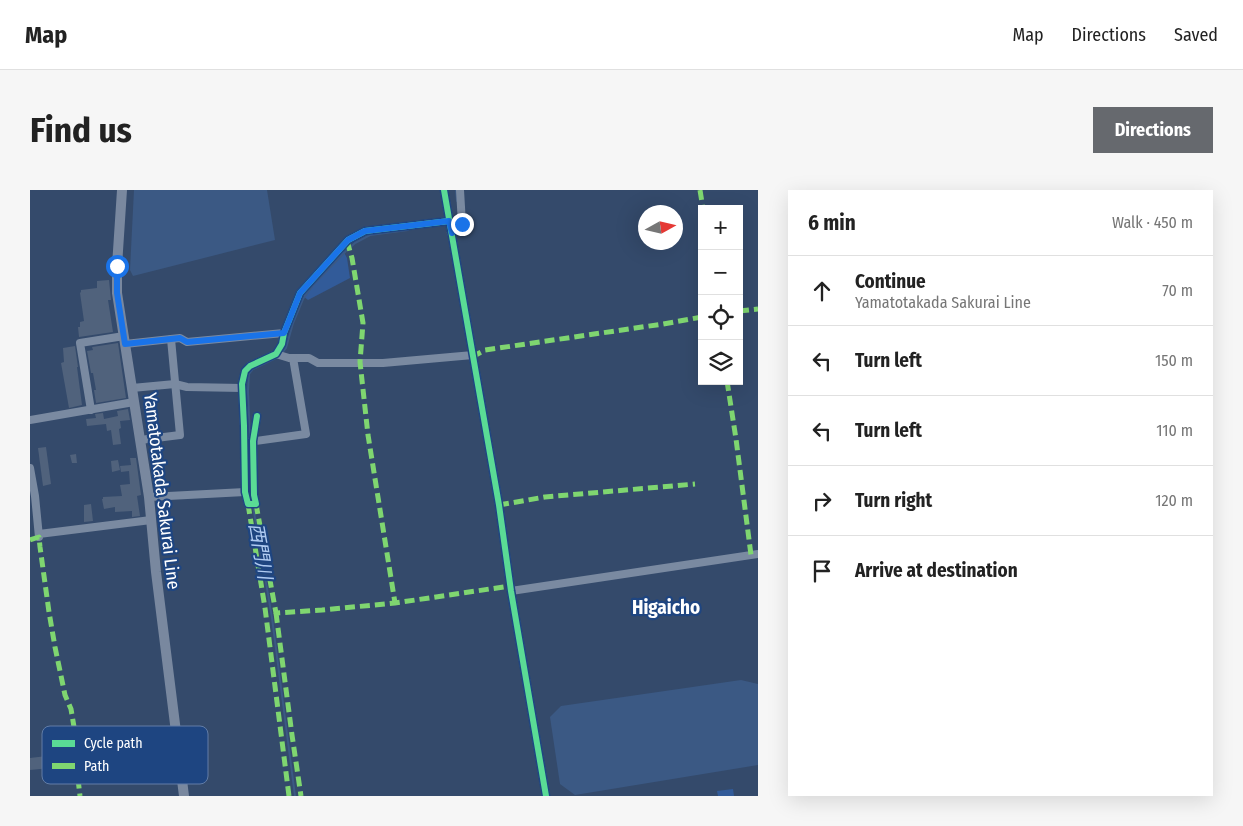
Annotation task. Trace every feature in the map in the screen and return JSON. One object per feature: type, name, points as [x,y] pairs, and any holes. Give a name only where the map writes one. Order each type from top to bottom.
[{"type":"main road","name":"Yamatotakada Sakurai Line","points":[[122,190],[117,293],[149,497],[156,572],[175,726]]},
{"type":"street","points":[[444,190],[499,505],[511,591],[546,796]]},
{"type":"street","points":[[452,233],[462,224],[460,190]]},
{"type":"street","points":[[257,416],[248,442],[245,492],[248,504],[256,504],[254,495],[248,442],[242,388],[245,371],[250,366],[276,354],[282,344],[284,333],[300,293],[348,240],[365,231],[449,221]]},
{"type":"street","points":[[91,410],[80,343],[180,338],[187,342],[284,333]]},
{"type":"street","points":[[140,440],[180,435],[171,339]]},
{"type":"street","points":[[276,354],[289,358],[309,358],[318,363],[383,363],[473,354]]},
{"type":"street","points":[[248,442],[306,434],[293,358]]},
{"type":"street","points":[[132,388],[175,384],[188,387],[242,388]]},
{"type":"street","points":[[30,420],[134,402]]},
{"type":"street","points":[[30,468],[39,536],[151,520]]},
{"type":"street","points":[[149,497],[245,492]]},
{"type":"street","points":[[511,591],[758,554]]},
{"type":"shaded area","points":[[134,190],[267,190],[275,240],[133,276],[130,270]]},
{"type":"shaded area","points":[[340,245],[347,258],[350,278],[308,300],[297,291]]},
{"type":"shaded area","points":[[741,680],[758,684],[758,765],[575,795],[560,784],[550,717],[561,706]]},
{"type":"shaded area","points":[[733,789],[734,796],[718,796],[717,791]]},
{"type":"building","points":[[109,280],[111,300],[108,300],[113,332],[79,337],[78,327],[80,327],[80,322],[84,321],[81,290],[97,288],[97,281]]},
{"type":"building","points":[[118,343],[126,398],[96,403],[94,390],[96,390],[87,351],[93,350],[92,347]]},
{"type":"building","points":[[75,346],[82,405],[69,408],[61,363],[64,362],[63,348]]},
{"type":"building","points":[[128,409],[130,420],[120,421],[121,444],[113,445],[111,430],[107,431],[106,424],[87,426],[86,419],[96,418],[95,414],[103,413],[104,419],[118,416],[117,411]]},
{"type":"building","points":[[46,447],[51,484],[43,486],[38,448]]},
{"type":"building","points":[[76,454],[77,463],[72,463],[70,455]]},
{"type":"building","points":[[130,458],[136,458],[141,495],[137,496],[140,516],[132,517],[132,511],[115,512],[115,507],[104,509],[102,499],[103,497],[122,496],[120,485],[130,484],[129,471],[121,472],[120,466],[131,465]]},
{"type":"building","points":[[118,460],[120,470],[112,472],[111,461]]},
{"type":"building","points":[[91,504],[93,521],[84,522],[84,505]]},
{"type":"building","points":[[42,757],[42,769],[30,770],[30,758]]},
{"type":"waterway","name":"西門川","points":[[456,190],[457,201]]},
{"type":"waterway","name":"西門川","points":[[452,223],[455,222],[458,214]]},
{"type":"waterway","name":"西門川","points":[[282,353],[286,348],[293,323],[303,299],[314,284],[346,251],[355,243],[370,235],[408,230]]},
{"type":"waterway","name":"西門川","points":[[250,439],[249,374],[253,369],[278,357]]},
{"type":"waterway","name":"西門川","points":[[253,506],[272,618],[295,796]]},
{"type":"marked path","points":[[700,190],[702,205]]},
{"type":"marked path","points":[[347,241],[352,258],[363,323],[360,362],[368,435],[395,603]]},
{"type":"marked path","points":[[743,311],[758,309]]},
{"type":"marked path","points":[[472,357],[485,350],[698,318]]},
{"type":"marked path","points":[[728,385],[751,555]]},
{"type":"marked path","points":[[499,505],[545,497],[695,484]]},
{"type":"marked path","points":[[248,504],[265,608],[289,796]]},
{"type":"marked path","points":[[256,504],[276,613],[395,603],[510,586]]},
{"type":"marked path","points":[[30,540],[39,537],[55,647],[74,726]]},
{"type":"marked path","points":[[276,613],[301,796]]},
{"type":"marked path","points":[[79,784],[80,796]]},
{"type":"cycle path","points":[[444,190],[499,505],[511,591],[546,796]]},
{"type":"cycle path","points":[[257,416],[253,441],[254,495],[256,504],[248,504],[245,492],[242,384],[245,371],[250,366],[276,354],[282,344],[284,333],[300,293],[348,240],[365,231],[449,221]]},
{"type":"district","name":"Higaicho","points":[[666,607]]},
{"type":"route","points":[[117,266],[117,293],[125,344],[180,338],[187,342],[284,333],[300,293],[348,240],[365,231],[449,221],[452,233],[462,224]]}]
